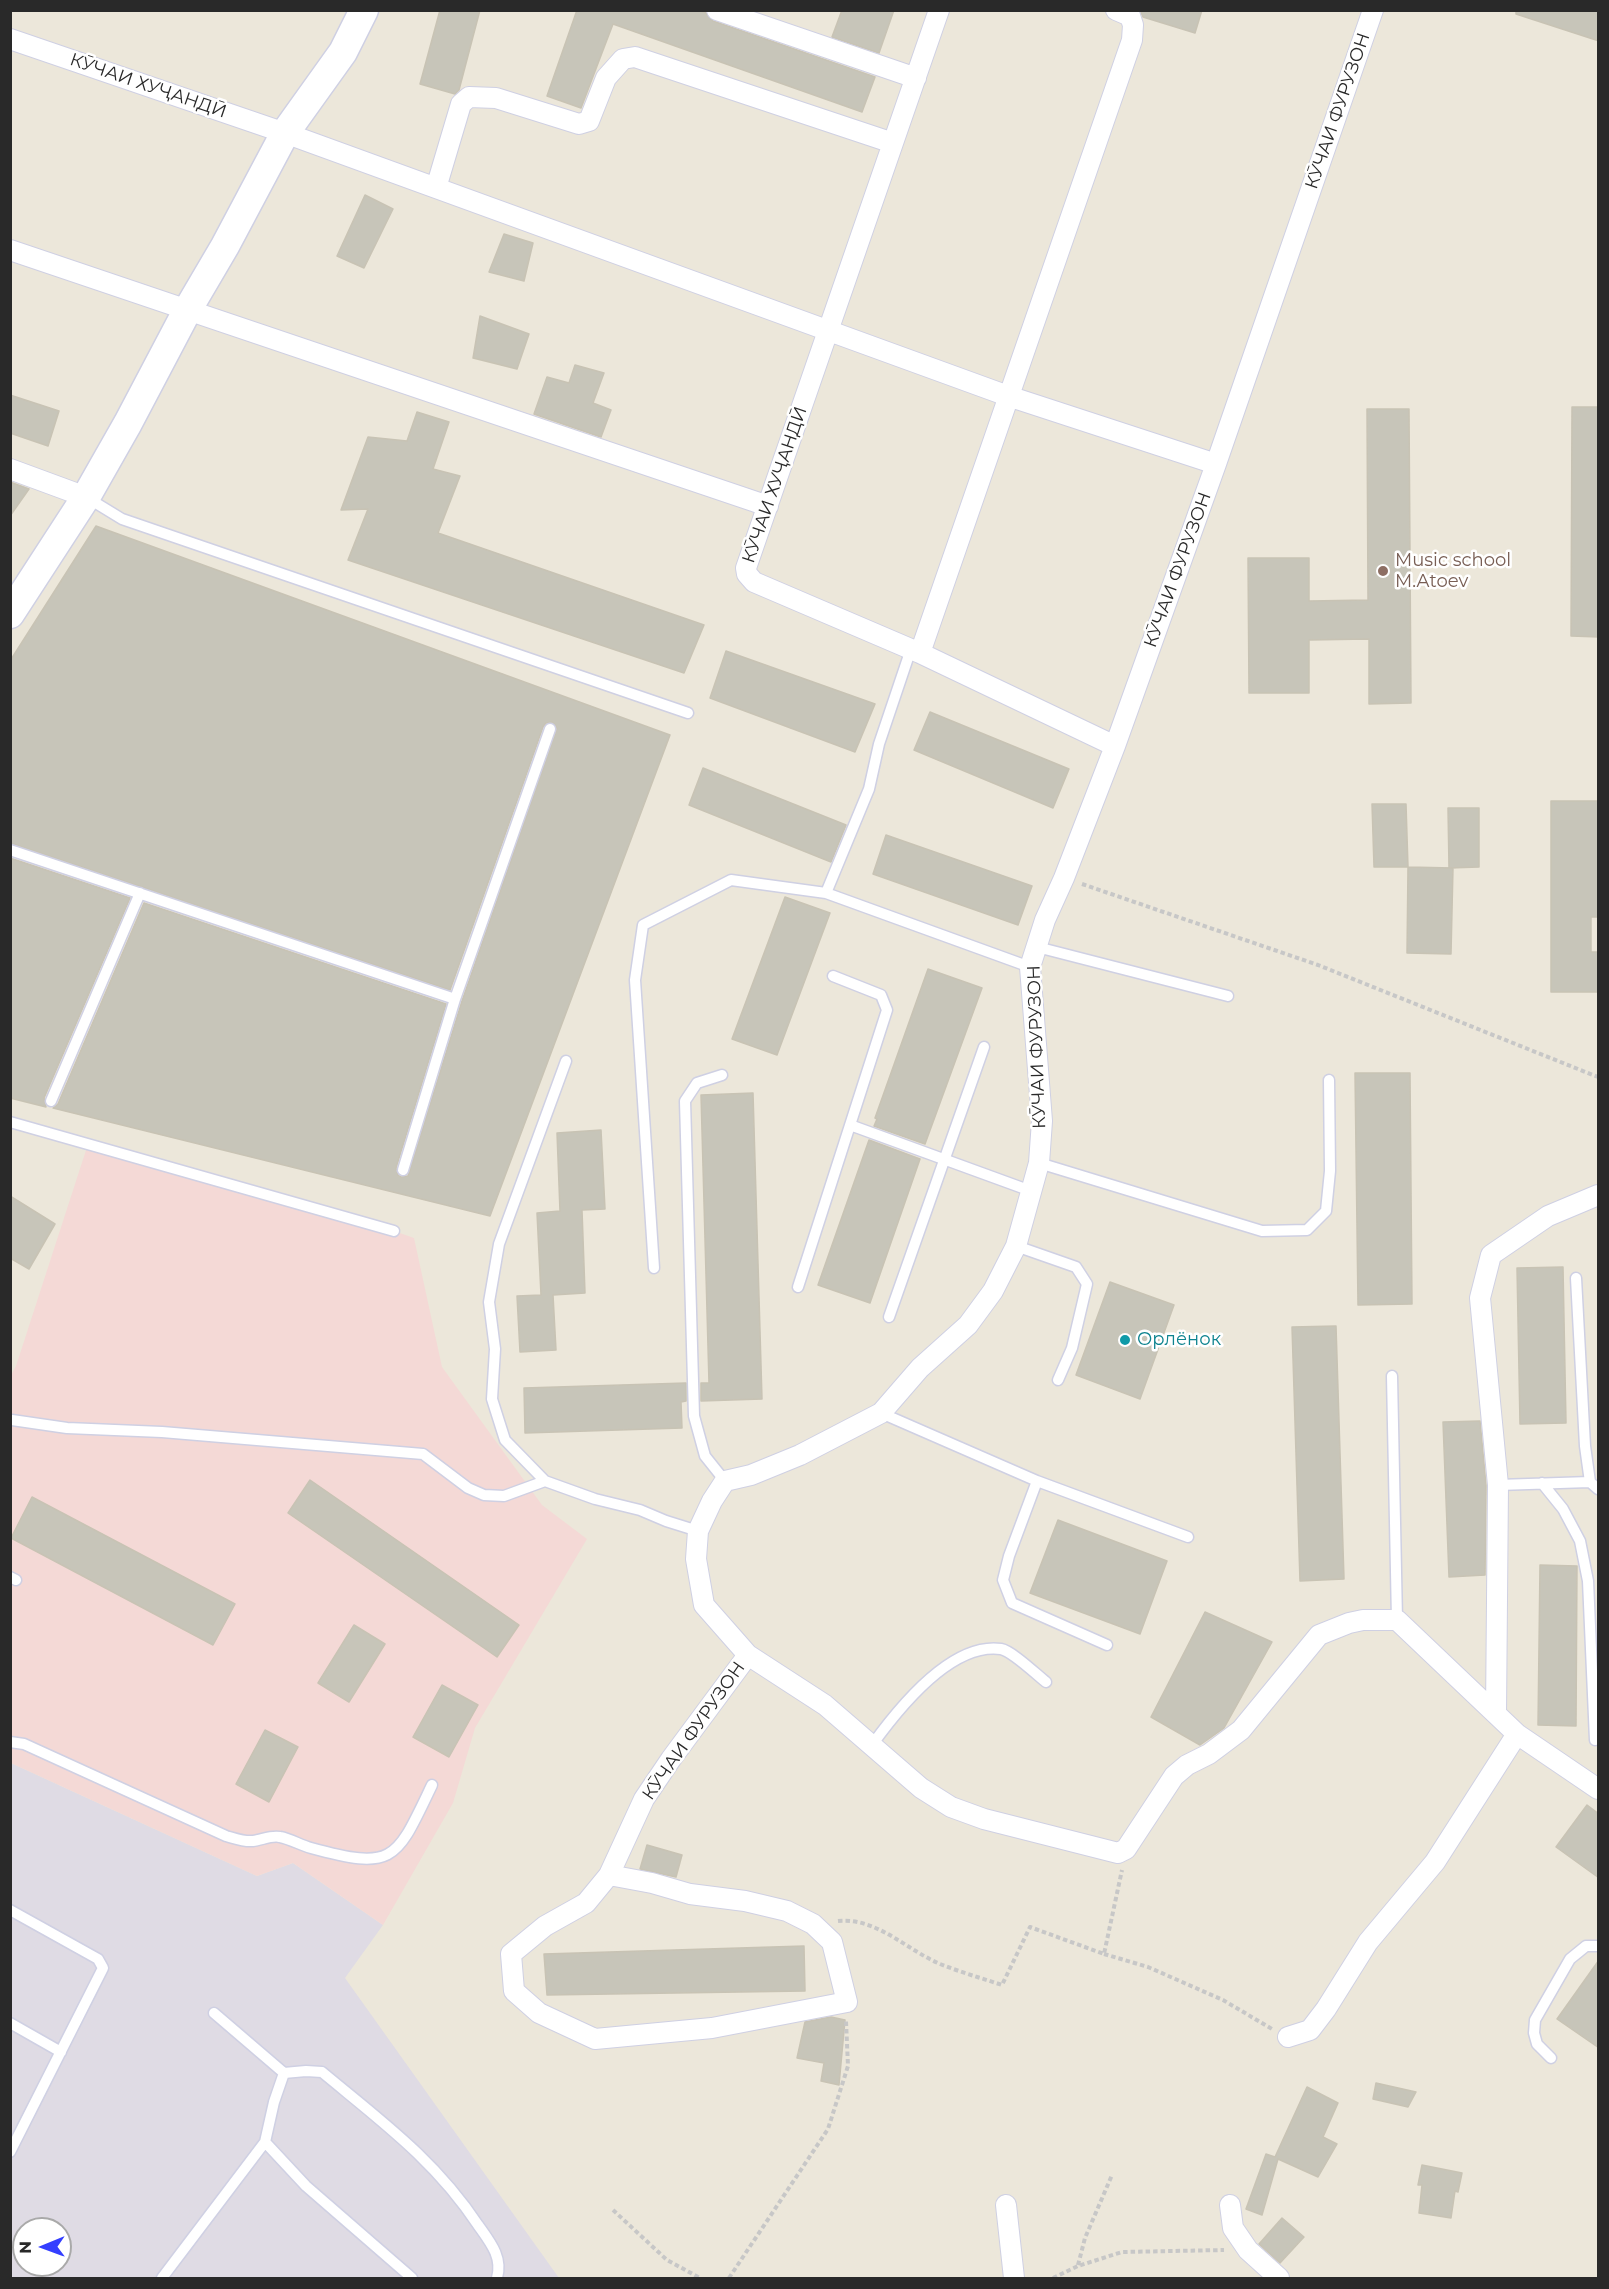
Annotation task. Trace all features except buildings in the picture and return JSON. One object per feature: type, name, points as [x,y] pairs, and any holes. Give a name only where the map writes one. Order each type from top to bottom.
[{"type":"street","points":[[10,614],[86,497],[285,133],[343,52],[364,10]]},
{"type":"street","points":[[717,10],[916,78]]},
{"type":"street","name":"КӮЧАИ ХУҶАНДӢ","points":[[939,10],[746,568],[747,574],[754,582],[915,651],[1115,746]]},
{"type":"street","points":[[915,651],[1008,396],[1132,40],[1136,18],[1116,10]]},
{"type":"street","name":"КӮЧАИ ФУРУЗОН","points":[[848,2002],[712,2028],[595,2039],[539,2013],[514,1991],[512,1954],[546,1926],[586,1903],[609,1875],[644,1799],[748,1655],[704,1605],[696,1558],[698,1531],[712,1501],[725,1481],[751,1475],[800,1455],[880,1413],[920,1368],[968,1325],[993,1291],[1016,1246],[1039,1163],[1042,1120],[1030,967],[1045,920],[1064,878],[1115,746],[1216,464],[1373,10]]},
{"type":"street","name":"КӮЧАИ ХУҶАНДӢ","points":[[10,39],[285,133],[1008,396],[1216,464]]},
{"type":"street","points":[[436,188],[461,104],[469,97],[496,98],[579,124],[589,121],[606,78],[623,59],[635,57],[893,143]]},
{"type":"street","points":[[10,250],[768,506]]},
{"type":"street","points":[[10,469],[86,497]]},
{"type":"street","points":[[1496,1714],[1498,1485],[1480,1298],[1491,1255],[1548,1216],[1599,1195]]},
{"type":"street","points":[[748,1655],[825,1704],[921,1788],[951,1807],[984,1819],[1118,1853],[1126,1849],[1174,1776],[1241,1730],[1319,1635],[1363,1620],[1397,1620],[1517,1734],[1599,1789]]},
{"type":"street","points":[[1287,2037],[1310,2030],[1326,2009],[1368,1942],[1436,1862],[1517,1734]]},
{"type":"street","points":[[609,1875],[652,1883],[690,1894],[745,1901],[787,1911],[813,1924],[832,1942],[848,2002]]},
{"type":"street","points":[[1006,2205],[1014,2278]]},
{"type":"street","points":[[1230,2205],[1233,2228],[1248,2250],[1279,2278]]},
{"type":"lane","points":[[86,497],[122,519],[688,713]]},
{"type":"lane","points":[[826,893],[869,789],[879,744],[915,651]]},
{"type":"lane","points":[[403,1170],[455,999],[550,729]]},
{"type":"lane","points":[[10,850],[455,999]]},
{"type":"lane","points":[[654,1268],[635,981],[643,925],[731,879],[826,893],[1030,967]]},
{"type":"lane","points":[[51,1101],[140,893]]},
{"type":"lane","points":[[1037,947],[1228,996]]},
{"type":"lane","points":[[798,1287],[887,1010],[881,995],[833,976]]},
{"type":"lane","points":[[889,1317],[984,1047]]},
{"type":"lane","points":[[566,1061],[499,1244],[489,1302],[495,1349],[492,1399],[505,1440],[545,1481],[595,1499],[640,1510],[698,1531]]},
{"type":"lane","points":[[722,1075],[697,1083],[685,1101],[694,1416],[705,1456],[725,1481]]},
{"type":"lane","points":[[1039,1163],[1262,1231],[1307,1230],[1326,1211],[1330,1171],[1329,1080]]},
{"type":"lane","points":[[10,1122],[394,1231]]},
{"type":"lane","points":[[850,1125],[1031,1191]]},
{"type":"lane","points":[[1016,1246],[1076,1267],[1087,1284],[1072,1348],[1058,1380]]},
{"type":"lane","points":[[1498,1485],[1594,1486],[1585,1446],[1576,1278]]},
{"type":"lane","points":[[1392,1376],[1397,1620]]},
{"type":"lane","points":[[880,1413],[1037,1481],[1188,1537]]},
{"type":"lane","points":[[12,1420],[68,1428],[162,1432],[423,1454],[468,1488],[484,1495],[504,1496],[545,1481]]},
{"type":"lane","points":[[1037,1481],[1009,1556],[1003,1580],[1012,1603],[1107,1645]]},
{"type":"lane","points":[[1542,1484],[1563,1509],[1580,1541],[1588,1581],[1595,1740]]},
{"type":"lane","points":[[872,1745],[889,1722],[922,1686],[965,1654],[987,1649],[1004,1649],[1046,1682]]},
{"type":"lane","points":[[10,1742],[24,1744],[226,1836],[251,1842],[277,1836],[352,1859],[373,1859],[390,1855],[398,1848],[432,1785]]},
{"type":"lane","points":[[10,1910],[98,1959],[103,1968],[10,2152]]},
{"type":"lane","points":[[1551,2058],[1537,2044],[1534,2033],[1535,2020],[1570,1959],[1586,1946],[1599,1946]]},
{"type":"lane","points":[[214,2013],[284,2073],[322,2072],[416,2150],[458,2195],[497,2253],[499,2270],[497,2278]]},
{"type":"lane","points":[[10,2023],[61,2052]]},
{"type":"lane","points":[[162,2278],[265,2142],[274,2102],[284,2073]]},
{"type":"lane","points":[[265,2142],[306,2186],[412,2278]]},
{"type":"path","points":[[1064,878],[1318,965],[1599,1077]]},
{"type":"path","points":[[1104,1954],[1126,1849]]},
{"type":"path","points":[[813,1924],[848,1920],[880,1930],[939,1963],[1002,1985],[1030,1927],[1104,1954],[1148,1967],[1223,2000],[1287,2037]]},
{"type":"path","points":[[729,2278],[828,2129],[848,2066],[846,2020],[848,2002]]},
{"type":"path","points":[[1078,2266],[1085,2238],[1112,2175]]},
{"type":"path","points":[[613,2210],[667,2260],[700,2278]]},
{"type":"path","points":[[1053,2278],[1078,2266],[1122,2252],[1248,2250]]},
{"type":"shaded area","points":[[88,1144],[311,1202],[414,1238],[442,1367],[542,1505],[587,1539],[475,1728],[453,1803],[383,1925],[293,1863],[257,1876],[11,1763],[11,1375],[16,1366]]},
{"type":"shaded area","points":[[11,1763],[257,1876],[293,1863],[383,1925],[345,1978],[559,2278],[11,2278]]},
{"type":"place","name":"Music school M.Atoev","points":[[1383,571]]},
{"type":"place","name":"Орлёнок","points":[[1125,1340]]}]
